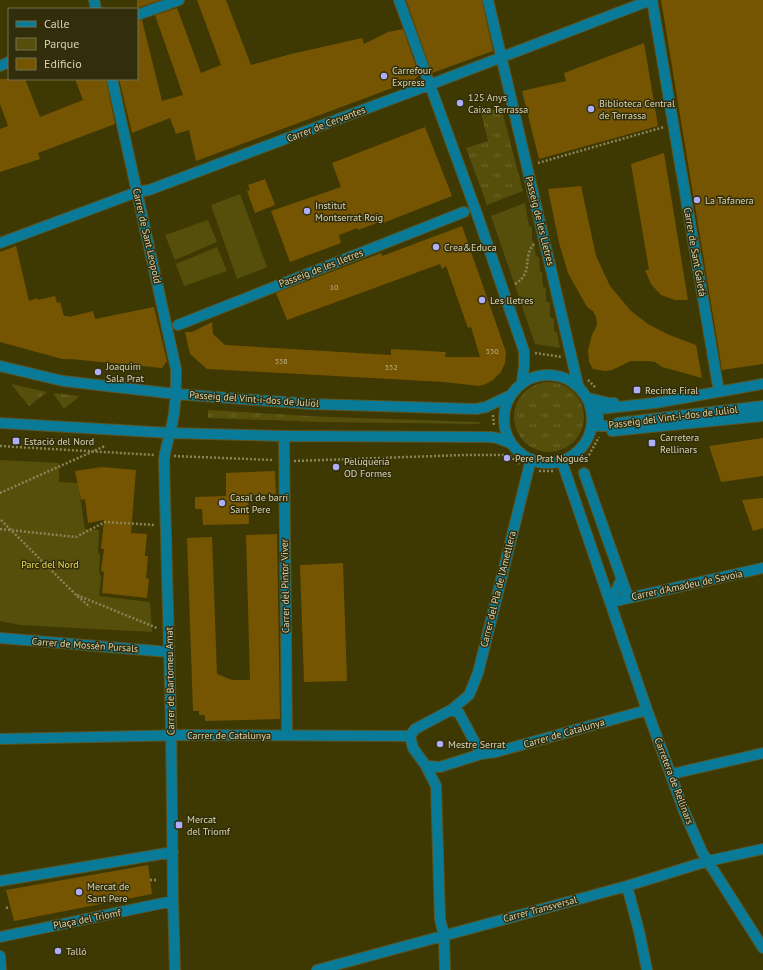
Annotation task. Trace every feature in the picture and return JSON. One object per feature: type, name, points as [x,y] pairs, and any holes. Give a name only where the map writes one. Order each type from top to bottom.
[{"type":"street","points":[[138,15],[178,0]]},
{"type":"street","points":[[399,0],[477,214],[524,351],[522,382]]},
{"type":"street","name":"Passeig de les Lletres","points":[[488,0],[578,385]]},
{"type":"street","name":"Carrer de Cervantes","points":[[0,243],[137,192],[149,190],[651,0]]},
{"type":"street","name":"Carrer de Sant Gaietà","points":[[651,0],[718,386]]},
{"type":"street","name":"Carrer de Sant Leopold","points":[[112,80],[176,369],[176,394]]},
{"type":"street","name":"Passeig de les lletres","points":[[178,325],[464,212]]},
{"type":"street","name":"Passeig del Vint-i-dos de Juliol","points":[[0,366],[63,381],[176,394],[311,404],[476,409],[486,407],[509,396]]},
{"type":"street","points":[[0,423],[170,433],[284,436],[490,437],[510,443],[519,452],[531,459],[543,462],[562,462],[583,447],[591,431],[593,416],[588,398],[578,385],[558,376],[540,375],[522,382],[509,396],[504,411],[504,427],[510,443]]},
{"type":"street","points":[[588,398],[609,403],[654,398],[763,378]]},
{"type":"street","name":"Passeig del Vint-i-dos de Juliol","points":[[763,384],[655,403],[599,409],[598,426],[618,426],[618,422],[763,406]]},
{"type":"street","name":"Carrer de Bartomeu Amat","points":[[175,970],[164,460],[176,394]]},
{"type":"street","name":"Passeig del Vint-i-dos de Juliol","points":[[591,431],[763,416]]},
{"type":"street","name":"Carrer del Pintor Viver","points":[[284,436],[288,735]]},
{"type":"street","name":"Carrer del Pla de l'Ametllera","points":[[410,736],[415,728],[451,710],[469,695],[478,673],[531,459]]},
{"type":"street","name":"Carretera de Rellinars","points":[[562,462],[684,811],[702,852],[763,948]]},
{"type":"street","points":[[584,473],[628,598]]},
{"type":"street","name":"Carrer d'Amadeu de Savoia","points":[[611,602],[763,568]]},
{"type":"street","points":[[611,602],[621,580]]},
{"type":"street","name":"Carrer de Mossèn Pursals","points":[[0,638],[169,652]]},
{"type":"street","points":[[451,710],[459,713],[481,754]]},
{"type":"street","name":"Carrer de Catalunya","points":[[426,766],[440,767],[481,754],[496,752],[648,710]]},
{"type":"street","name":"Carrer de Catalunya","points":[[0,739],[171,735],[410,736]]},
{"type":"street","points":[[410,736],[413,748],[426,766],[436,786],[440,919],[444,936],[445,970]]},
{"type":"street","points":[[672,774],[763,753]]},
{"type":"street","name":"Carrer Transversal","points":[[317,970],[627,886],[708,861],[763,849]]},
{"type":"street","points":[[0,881],[173,852]]},
{"type":"street","points":[[627,886],[647,970]]},
{"type":"street","name":"Plaça del Triomf","points":[[0,937],[173,901]]},
{"type":"street","points":[[0,956],[2,970]]},
{"type":"path","points":[[534,164],[666,126]]},
{"type":"path","points":[[514,284],[519,281],[526,272],[529,251],[534,244]]},
{"type":"path","points":[[0,493],[105,446]]},
{"type":"path","points":[[1,520],[90,607]]},
{"type":"path","points":[[0,529],[76,537],[105,522],[155,525]]},
{"type":"path","points":[[75,594],[158,629]]},
{"type":"path","points":[[150,880],[156,880]]},
{"type":"path","points":[[6,908],[10,907]]},
{"type":"green space","points":[[501,107],[523,191],[487,205],[466,148],[488,141],[481,113]]},
{"type":"green space","points":[[240,194],[267,267],[237,279],[211,205]]},
{"type":"green space","points":[[525,203],[529,226],[532,227],[532,241],[534,242],[536,256],[539,257],[543,287],[546,288],[546,301],[550,303],[550,317],[554,319],[554,331],[557,332],[560,348],[535,344],[491,216]]},
{"type":"green space","points":[[208,220],[217,242],[175,260],[165,235]]},
{"type":"green space","points":[[217,247],[227,271],[184,286],[176,264]]},
{"type":"green space","points":[[549,382],[562,385],[574,392],[581,404],[584,417],[581,430],[574,442],[562,449],[549,452],[536,449],[524,442],[517,430],[514,417],[517,404],[524,392],[536,385]]},
{"type":"green space","points":[[11,384],[47,392],[29,406]]},
{"type":"green space","points":[[53,393],[80,396],[64,409]]},
{"type":"green space","points":[[208,410],[328,417],[479,422],[480,424],[322,422],[208,418]]},
{"type":"green space","name":"Parc del Nord","points":[[0,460],[59,463],[59,482],[78,483],[85,529],[99,530],[98,552],[100,555],[99,571],[101,577],[99,596],[150,602],[152,632],[20,625],[0,621]]},
{"type":"building","points":[[137,0],[160,0],[137,8]]},
{"type":"building","points":[[197,0],[226,0],[251,65],[291,54],[362,38],[364,44],[388,32],[403,29],[419,75],[414,80],[196,161],[189,130],[176,134],[170,118],[132,133],[119,80],[138,80],[138,21],[142,20],[162,101],[183,95],[155,15],[177,8],[201,73],[221,65]]},
{"type":"building","points":[[406,0],[482,0],[493,51],[432,73]]},
{"type":"building","points":[[661,0],[763,0],[763,364],[722,370]]},
{"type":"building","name":"Biblioteca Central de Terrassa","points":[[644,43],[658,126],[539,159],[522,91],[566,81],[564,73]]},
{"type":"building","points":[[0,79],[25,80],[40,117],[83,100],[75,80],[106,80],[115,124],[38,153],[40,159],[0,172],[0,129],[8,126],[0,104]]},
{"type":"building","points":[[425,127],[452,196],[383,223],[382,221],[339,235],[341,243],[290,262],[271,211],[341,187],[332,163]]},
{"type":"building","points":[[664,153],[688,300],[675,300],[661,295],[651,284],[645,270],[649,270],[631,164]]},
{"type":"building","points":[[265,179],[275,205],[255,213],[247,191],[250,190],[248,185]]},
{"type":"building","points":[[581,186],[596,256],[610,286],[631,311],[648,324],[667,334],[696,345],[702,378],[662,367],[655,362],[648,361],[631,361],[612,370],[605,371],[593,369],[589,362],[588,350],[592,335],[597,325],[596,317],[593,311],[587,307],[568,273],[559,243],[548,189]]},
{"type":"building","points":[[462,226],[506,352],[505,363],[501,372],[493,380],[486,384],[479,386],[444,382],[207,369],[190,354],[185,332],[192,332],[212,322],[213,334],[225,345],[391,355],[391,349],[446,352],[445,357],[480,357],[471,327],[468,328],[446,266],[442,269],[440,264],[287,320],[276,293],[381,253],[382,256]]},
{"type":"building","points":[[16,246],[29,301],[37,298],[38,300],[55,296],[57,303],[60,302],[64,316],[69,317],[93,311],[95,319],[154,307],[167,361],[162,368],[62,359],[0,342],[0,252]]},
{"type":"building","points":[[763,438],[763,476],[721,482],[709,446]]},
{"type":"building","points":[[102,467],[136,470],[131,533],[147,534],[145,556],[148,556],[146,578],[149,579],[147,598],[102,593],[104,572],[101,571],[104,549],[101,549],[104,520],[88,523],[85,499],[81,500],[75,471]]},
{"type":"building","name":"Casal de barri Sant Pere","points":[[275,471],[276,494],[248,495],[249,524],[203,525],[202,509],[195,509],[195,497],[226,496],[226,473]]},
{"type":"building","points":[[763,498],[763,528],[753,531],[742,500]]},
{"type":"building","points":[[277,534],[280,719],[205,721],[205,715],[199,715],[199,711],[193,711],[187,538],[212,537],[217,674],[232,680],[250,680],[246,535]]},
{"type":"building","points":[[343,563],[347,681],[304,682],[300,565]]},
{"type":"building","name":"Mercat de Sant Pere","points":[[148,865],[152,894],[14,921],[6,890]]},
{"type":"place","name":"Carrefour Express","points":[[384,76]]},
{"type":"place","name":"125 Anys Caixa Terrassa","points":[[460,103]]},
{"type":"place","name":"Biblioteca Central de Terrassa","points":[[591,109]]},
{"type":"place","name":"La Tafanera","points":[[697,200]]},
{"type":"place","name":"Institut Montserrat Roig","points":[[307,211]]},
{"type":"place","name":"Crea&Educa","points":[[436,247]]},
{"type":"place","name":"Les lletres","points":[[482,300]]},
{"type":"place","name":"Joaquim Sala Prat","points":[[98,372]]},
{"type":"place","name":"Recinte Firal","points":[[637,390]]},
{"type":"place","name":"Estació del Nord","points":[[16,441]]},
{"type":"place","name":"Carretera Rellinars","points":[[652,443]]},
{"type":"place","name":"Pere Prat Nogués","points":[[507,458]]},
{"type":"place","name":"Peluquería OD Formes","points":[[336,467]]},
{"type":"place","name":"Casal de barri Sant Pere","points":[[222,503]]},
{"type":"place","name":"Mestre Serrat","points":[[440,744]]},
{"type":"place","name":"Mercat del Triomf","points":[[179,825]]},
{"type":"place","name":"Mercat de Sant Pere","points":[[79,892]]},
{"type":"place","name":"Talló","points":[[58,951]]}]
